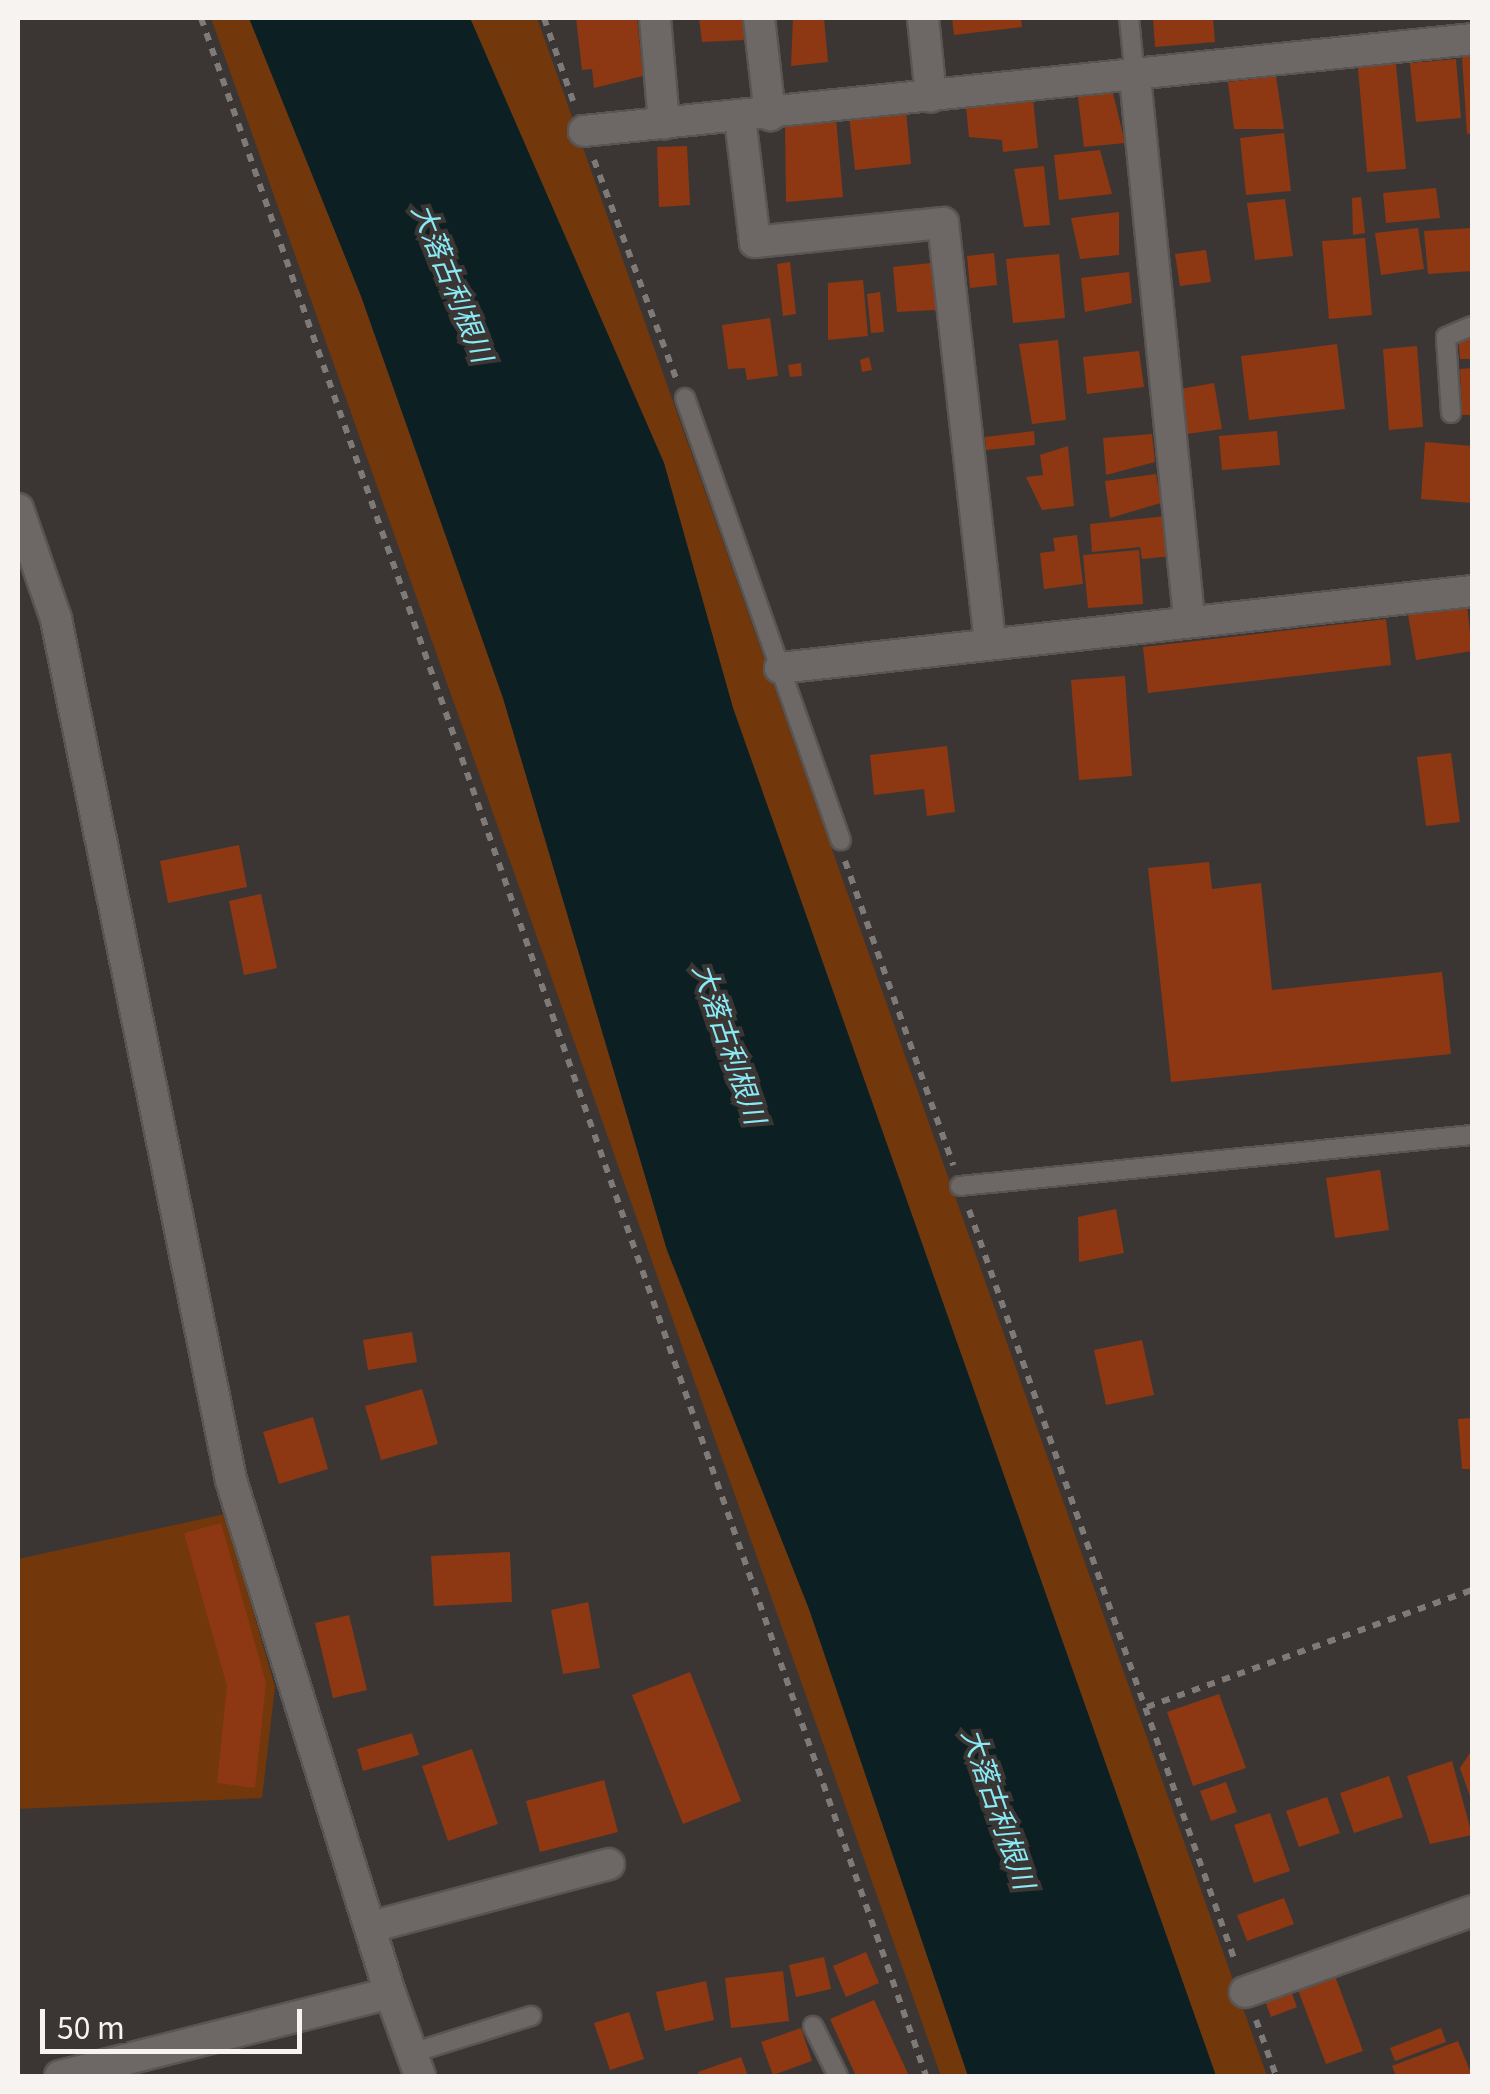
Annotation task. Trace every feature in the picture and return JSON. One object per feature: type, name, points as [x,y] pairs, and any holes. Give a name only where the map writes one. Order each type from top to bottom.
[{"type":"street","points":[[655,18],[664,124]]},
{"type":"street","points":[[759,18],[755,242],[943,223],[990,639]]},
{"type":"street","points":[[923,18],[931,97]]},
{"type":"street","points":[[584,131],[1135,77],[1472,39]]},
{"type":"street","points":[[1135,77],[1189,618]]},
{"type":"street","points":[[18,509],[56,619],[231,1480],[390,1993],[416,2065]]},
{"type":"street","points":[[780,668],[990,639],[1472,591]]},
{"type":"street","points":[[371,1928],[609,1864]]},
{"type":"street","points":[[1245,1992],[1472,1911]]},
{"type":"street","points":[[60,2076],[390,1993]]},
{"type":"lane","points":[[1130,18],[1135,77]]},
{"type":"lane","points":[[1451,413],[1446,337],[1472,326]]},
{"type":"lane","points":[[685,398],[841,840]]},
{"type":"lane","points":[[960,1186],[1472,1134]]},
{"type":"lane","points":[[416,2065],[531,2016]]},
{"type":"lane","points":[[813,2026],[838,2076]]},
{"type":"path","points":[[201,18],[926,2076]]},
{"type":"path","points":[[544,18],[674,374]]},
{"type":"path","points":[[841,840],[1276,2076]]},
{"type":"path","points":[[1147,1706],[1472,1590]]},
{"type":"shaded area","points":[[211,18],[249,18],[361,296],[503,698],[667,1250],[809,1609],[968,2076],[941,2076]]},
{"type":"shaded area","points":[[470,18],[537,18],[1267,2076],[1216,2076],[733,708],[664,463]]},
{"type":"shaded area","points":[[225,1514],[275,1687],[262,1798],[18,1809],[18,1559]]},
{"type":"water","name":"大落古利根川","points":[[249,18],[470,18],[664,463],[733,708],[1216,2076],[968,2076],[809,1609],[667,1250],[503,698],[361,296]]},
{"type":"building","points":[[576,18],[637,18],[643,76],[594,88],[592,69],[582,70]]},
{"type":"building","points":[[699,18],[742,18],[745,40],[702,42]]},
{"type":"building","points":[[793,18],[824,18],[828,62],[791,66]]},
{"type":"building","points":[[952,18],[1021,18],[1022,27],[954,35]]},
{"type":"building","points":[[1153,18],[1213,18],[1215,42],[1155,47]]},
{"type":"building","points":[[1395,54],[1406,169],[1367,172],[1357,57]]},
{"type":"building","points":[[1472,56],[1472,133],[1467,134],[1462,57]]},
{"type":"building","points":[[1456,59],[1461,118],[1416,122],[1410,63]]},
{"type":"building","points":[[1276,76],[1284,129],[1234,129],[1228,82]]},
{"type":"building","points":[[1113,93],[1125,143],[1084,147],[1078,97]]},
{"type":"building","points":[[1033,99],[1038,148],[1003,152],[1002,140],[969,137],[966,106]]},
{"type":"building","points":[[906,111],[911,164],[855,170],[849,116]]},
{"type":"building","points":[[836,118],[843,197],[786,202],[785,123]]},
{"type":"building","points":[[1284,133],[1291,191],[1246,195],[1240,138]]},
{"type":"building","points":[[687,146],[690,205],[659,207],[657,147]]},
{"type":"building","points":[[1100,150],[1112,194],[1059,200],[1054,155]]},
{"type":"building","points":[[1044,166],[1050,225],[1024,227],[1014,169]]},
{"type":"building","points":[[1436,188],[1440,218],[1386,223],[1383,193]]},
{"type":"building","points":[[1361,197],[1365,233],[1353,235],[1352,198]]},
{"type":"building","points":[[1285,199],[1293,256],[1255,260],[1247,203]]},
{"type":"building","points":[[1119,212],[1119,255],[1080,259],[1071,218]]},
{"type":"building","points":[[1418,228],[1424,269],[1381,275],[1375,233]]},
{"type":"building","points":[[1472,228],[1472,271],[1428,274],[1424,231]]},
{"type":"building","points":[[1365,238],[1372,315],[1329,319],[1322,241]]},
{"type":"building","points":[[1206,250],[1211,282],[1180,286],[1175,254]]},
{"type":"building","points":[[994,253],[997,285],[970,288],[967,256]]},
{"type":"building","points":[[1059,254],[1065,318],[1013,323],[1006,259]]},
{"type":"building","points":[[790,262],[796,314],[783,316],[777,264]]},
{"type":"building","points":[[931,263],[936,310],[897,312],[893,267]]},
{"type":"building","points":[[1129,272],[1132,303],[1085,312],[1081,278]]},
{"type":"building","points":[[863,280],[868,336],[828,340],[828,283]]},
{"type":"building","points":[[880,292],[884,332],[871,333],[867,294]]},
{"type":"building","points":[[770,318],[778,376],[747,380],[745,368],[728,369],[722,325]]},
{"type":"building","points":[[1472,332],[1472,359],[1460,359],[1458,333]]},
{"type":"building","points":[[1058,340],[1066,420],[1032,424],[1019,344]]},
{"type":"building","points":[[1337,344],[1345,409],[1249,420],[1241,356]]},
{"type":"building","points":[[1417,346],[1423,427],[1389,430],[1383,349]]},
{"type":"building","points":[[1139,351],[1144,387],[1087,394],[1083,357]]},
{"type":"building","points":[[869,357],[872,370],[862,372],[860,360]]},
{"type":"building","points":[[801,363],[802,376],[790,377],[788,365]]},
{"type":"building","points":[[1472,368],[1472,415],[1462,415],[1460,369]]},
{"type":"building","points":[[1214,383],[1222,429],[1187,434],[1180,389]]},
{"type":"building","points":[[1034,431],[1035,445],[986,450],[985,437]]},
{"type":"building","points":[[1277,431],[1280,465],[1222,470],[1219,436]]},
{"type":"building","points":[[1152,434],[1155,462],[1106,475],[1103,438]]},
{"type":"building","points":[[1425,442],[1472,446],[1472,503],[1421,499]]},
{"type":"building","points":[[1068,446],[1074,506],[1042,510],[1026,477],[1043,475],[1040,455]]},
{"type":"building","points":[[1156,474],[1161,503],[1110,518],[1105,481]]},
{"type":"building","points":[[1167,516],[1171,556],[1142,559],[1140,547],[1092,552],[1090,524]]},
{"type":"building","points":[[1077,535],[1083,584],[1044,589],[1040,553],[1055,551],[1053,538]]},
{"type":"building","points":[[1139,550],[1143,604],[1088,608],[1083,555]]},
{"type":"building","points":[[1467,605],[1472,651],[1416,660],[1408,615]]},
{"type":"building","points":[[1386,619],[1391,665],[1148,693],[1143,647]]},
{"type":"building","points":[[1125,676],[1132,776],[1079,780],[1071,680]]},
{"type":"building","points":[[947,746],[955,812],[927,816],[924,789],[874,795],[870,755]]},
{"type":"building","points":[[1451,753],[1460,822],[1426,826],[1417,757]]},
{"type":"building","points":[[239,845],[247,887],[168,903],[160,861]]},
{"type":"building","points":[[1209,862],[1212,889],[1261,883],[1272,990],[1442,972],[1451,1054],[1171,1082],[1148,868]]},
{"type":"building","points":[[261,894],[277,968],[244,975],[229,901]]},
{"type":"building","points":[[1380,1170],[1389,1230],[1335,1238],[1326,1178]]},
{"type":"building","points":[[1116,1209],[1124,1253],[1079,1262],[1078,1217]]},
{"type":"building","points":[[412,1332],[417,1362],[368,1370],[363,1340]]},
{"type":"building","points":[[1142,1340],[1154,1395],[1106,1405],[1094,1350]]},
{"type":"building","points":[[422,1389],[438,1444],[381,1460],[365,1406]]},
{"type":"building","points":[[313,1417],[328,1469],[279,1484],[263,1432]]},
{"type":"building","points":[[1472,1418],[1472,1469],[1462,1469],[1458,1419]]},
{"type":"building","points":[[221,1523],[266,1683],[255,1788],[217,1783],[227,1686],[184,1533]]},
{"type":"building","points":[[510,1552],[512,1602],[434,1606],[431,1556]]},
{"type":"building","points":[[588,1602],[600,1668],[563,1674],[551,1610]]},
{"type":"building","points":[[349,1615],[367,1690],[333,1698],[315,1623]]},
{"type":"building","points":[[690,1672],[741,1801],[683,1824],[632,1695]]},
{"type":"building","points":[[1219,1694],[1246,1768],[1193,1786],[1167,1712]]},
{"type":"building","points":[[412,1733],[419,1755],[363,1771],[357,1749]]},
{"type":"building","points":[[472,1749],[498,1824],[448,1841],[422,1766]]},
{"type":"building","points":[[1472,1750],[1472,1802],[1460,1768]]},
{"type":"building","points":[[1452,1761],[1472,1835],[1430,1844],[1407,1776]]},
{"type":"building","points":[[1389,1776],[1403,1817],[1354,1833],[1340,1793]]},
{"type":"building","points":[[604,1780],[618,1832],[540,1852],[526,1801]]},
{"type":"building","points":[[1226,1782],[1237,1812],[1211,1821],[1200,1791]]},
{"type":"building","points":[[1327,1797],[1340,1833],[1299,1847],[1286,1811]]},
{"type":"building","points":[[1270,1813],[1290,1871],[1254,1883],[1234,1825]]},
{"type":"building","points":[[1284,1898],[1294,1924],[1247,1941],[1237,1915]]},
{"type":"building","points":[[866,1952],[879,1983],[846,1997],[833,1966]]},
{"type":"building","points":[[824,1957],[831,1989],[796,1997],[789,1965]]},
{"type":"building","points":[[783,1971],[789,2021],[731,2028],[725,1978]]},
{"type":"building","points":[[1335,1976],[1363,2051],[1326,2064],[1298,1990]]},
{"type":"building","points":[[706,1981],[714,2020],[665,2031],[656,1992]]},
{"type":"building","points":[[1291,1991],[1297,2007],[1271,2017],[1265,2001]]},
{"type":"building","points":[[874,2000],[909,2076],[856,2076],[830,2019]]},
{"type":"building","points":[[629,2012],[644,2059],[610,2070],[594,2023]]},
{"type":"building","points":[[801,2028],[812,2061],[773,2075],[761,2042]]},
{"type":"building","points":[[1441,2028],[1446,2042],[1395,2061],[1390,2048]]},
{"type":"building","points":[[1458,2041],[1472,2076],[1396,2076],[1392,2066]]},
{"type":"building","points":[[741,2057],[748,2076],[699,2076],[698,2072]]}]
